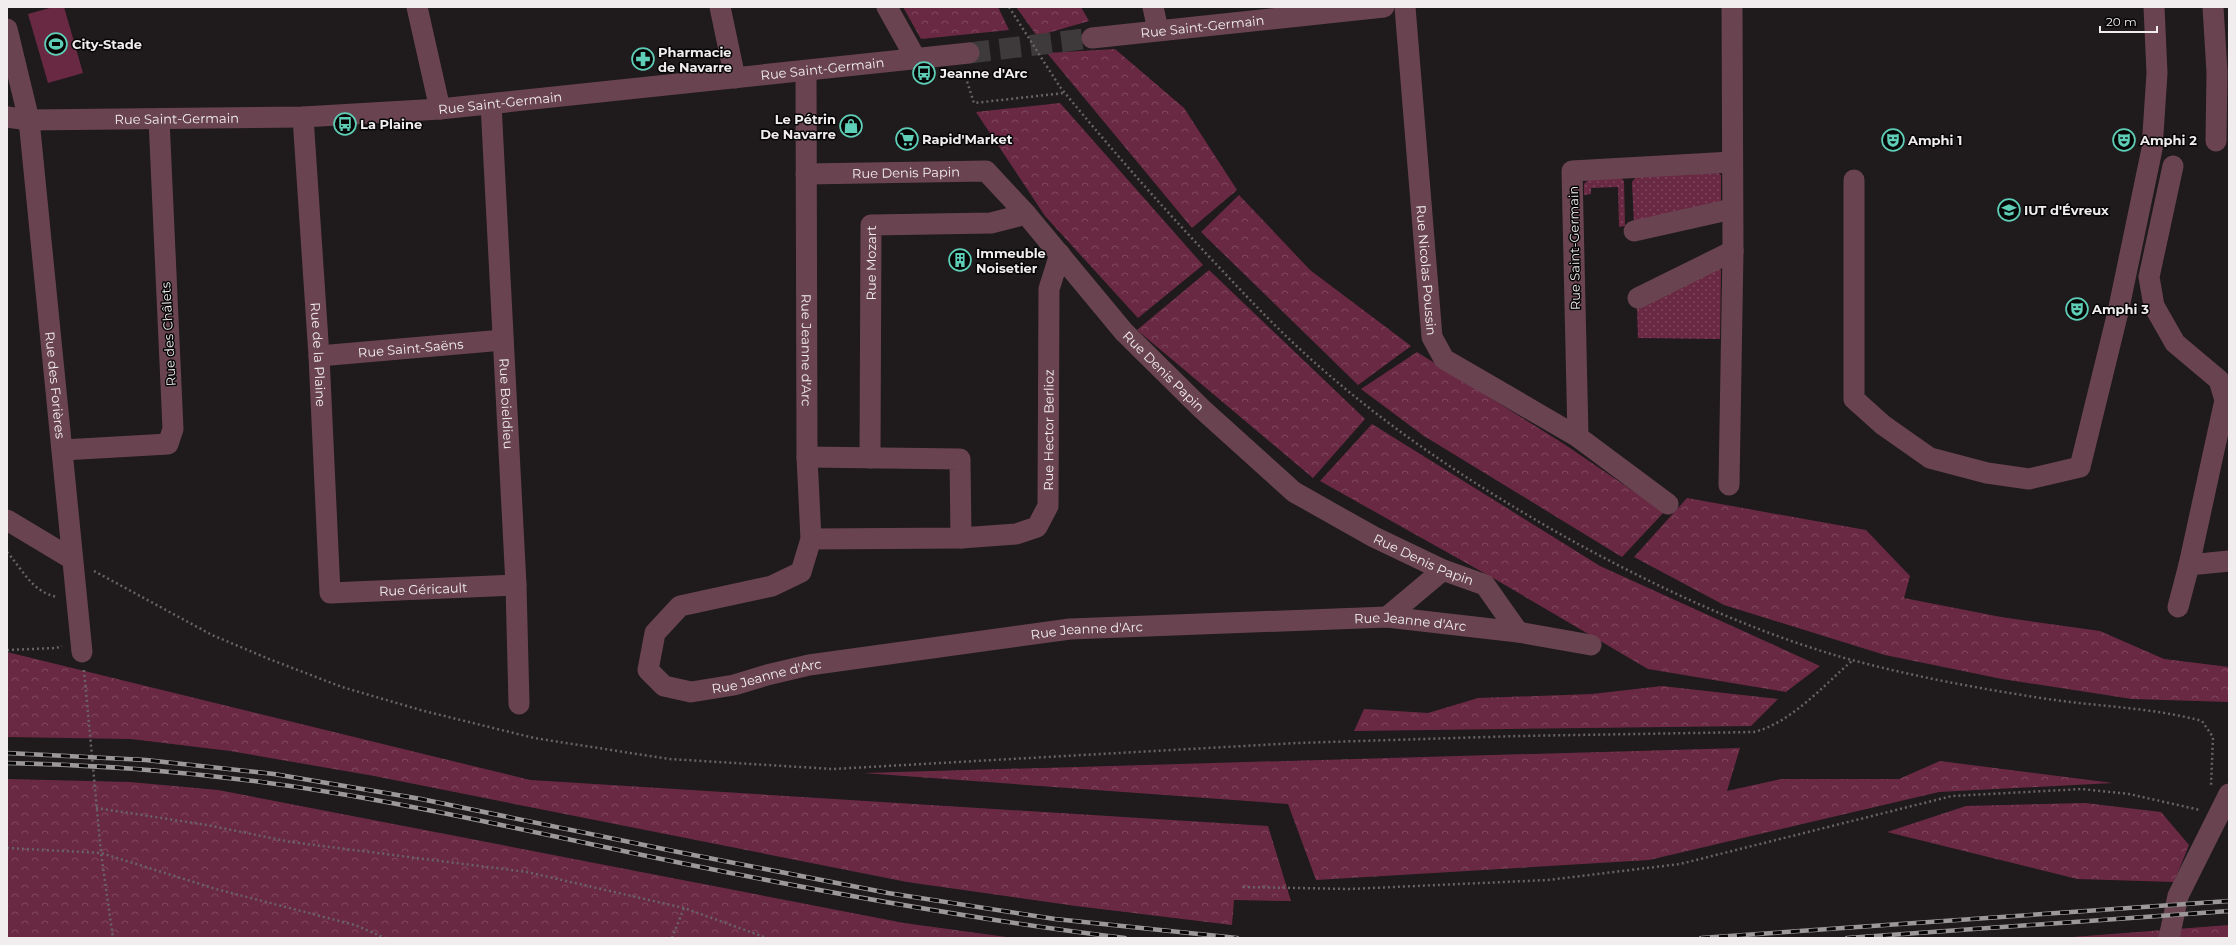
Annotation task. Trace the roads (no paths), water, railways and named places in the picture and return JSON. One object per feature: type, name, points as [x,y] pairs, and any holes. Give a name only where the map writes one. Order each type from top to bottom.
[{"type":"street","points":[[417,7],[440,109]]},
{"type":"street","points":[[720,7],[736,78]]},
{"type":"street","points":[[887,7],[916,59]]},
{"type":"street","points":[[1154,7],[1158,30]]},
{"type":"street","name":"Rue Saint-Germain","points":[[1092,38],[1343,9],[1384,7]]},
{"type":"street","name":"Rue Nicolas Poussin","points":[[1405,7],[1432,337],[1444,359],[1578,437],[1668,504]]},
{"type":"street","points":[[1729,485],[1733,251],[1732,7]]},
{"type":"street","points":[[1854,180],[1854,399],[1883,425],[1930,458],[1987,473],[2029,479],[2080,467],[2118,312],[2152,148],[2157,73],[2154,7]]},
{"type":"street","points":[[2213,7],[2217,72],[2216,141]]},
{"type":"street","name":"Rue des Forières","points":[[7,29],[29,120],[63,450],[75,596],[81,645]]},
{"type":"street","name":"Rue Saint-Germain","points":[[7,117],[29,120],[303,117],[440,109],[963,54]]},
{"type":"street","name":"Rue Jeanne d'Arc","points":[[806,71],[807,457],[811,539],[801,572],[772,586],[680,606],[655,633],[648,670],[664,686],[691,692],[734,685],[809,665],[1070,629],[1387,617],[1518,632],[1591,645]]},
{"type":"street","name":"Rue Boieldieu","points":[[491,104],[516,585],[519,704]]},
{"type":"street","name":"Rue de la Plaine","points":[[303,117],[319,356],[330,593]]},
{"type":"street","name":"Rue des Châlets","points":[[63,450],[168,444],[173,429],[159,119]]},
{"type":"street","name":"Rue Saint-Germain","points":[[1578,437],[1572,171],[1732,162]]},
{"type":"street","points":[[2173,166],[2149,277],[2154,306],[2175,343],[2219,380],[2225,400],[2189,565],[2178,607]]},
{"type":"street","name":"Rue Denis Papin","points":[[806,174],[986,171],[1026,214],[1124,332],[1202,409],[1294,492],[1374,537],[1443,570],[1486,585],[1518,632]]},
{"type":"street","points":[[1634,230],[1732,209]]},
{"type":"street","name":"Rue Mozart","points":[[870,458],[871,225],[991,223],[1026,214]]},
{"type":"street","points":[[1638,298],[1733,251]]},
{"type":"street","name":"Rue Hector Berlioz","points":[[961,538],[1016,534],[1030,529],[1037,526],[1048,506],[1049,289],[1060,254]]},
{"type":"street","name":"Rue Saint-Saëns","points":[[319,356],[503,340]]},
{"type":"street","points":[[807,457],[960,459],[961,538],[811,539]]},
{"type":"street","points":[[7,520],[72,559]]},
{"type":"street","points":[[2189,565],[2229,561]]},
{"type":"street","points":[[1387,617],[1443,570]]},
{"type":"street","name":"Rue Géricault","points":[[330,593],[516,585]]},
{"type":"street","points":[[2169,938],[2178,896],[2229,794]]},
{"type":"tunnel","points":[[969,53],[1092,38]]},
{"type":"railway","points":[[7,753],[146,760],[274,774],[421,799],[683,853],[888,893],[1055,919],[1237,938]]},
{"type":"railway","points":[[7,763],[89,766],[172,772],[254,781],[335,793],[466,817],[791,885],[1013,923],[1125,938]]},
{"type":"railway","points":[[1701,938],[2229,901]]},
{"type":"railway","points":[[1847,938],[2229,911]]},
{"type":"place","name":"City-Stade","points":[[56,44]]},
{"type":"place","name":"Pharmacie de Navarre","points":[[643,59]]},
{"type":"place","name":"Jeanne d'Arc","points":[[924,73]]},
{"type":"place","name":"La Plaine","points":[[345,124]]},
{"type":"place","name":"Le Pétrin De Navarre","points":[[851,126]]},
{"type":"place","name":"Rapid'Market","points":[[907,139]]},
{"type":"place","name":"Amphi 1","points":[[1893,140]]},
{"type":"place","name":"Amphi 2","points":[[2124,140]]},
{"type":"place","name":"IUT d'Évreux","points":[[2009,210]]},
{"type":"place","name":"Immeuble Noisetier","points":[[960,260]]},
{"type":"place","name":"Amphi 3","points":[[2077,309]]}]
